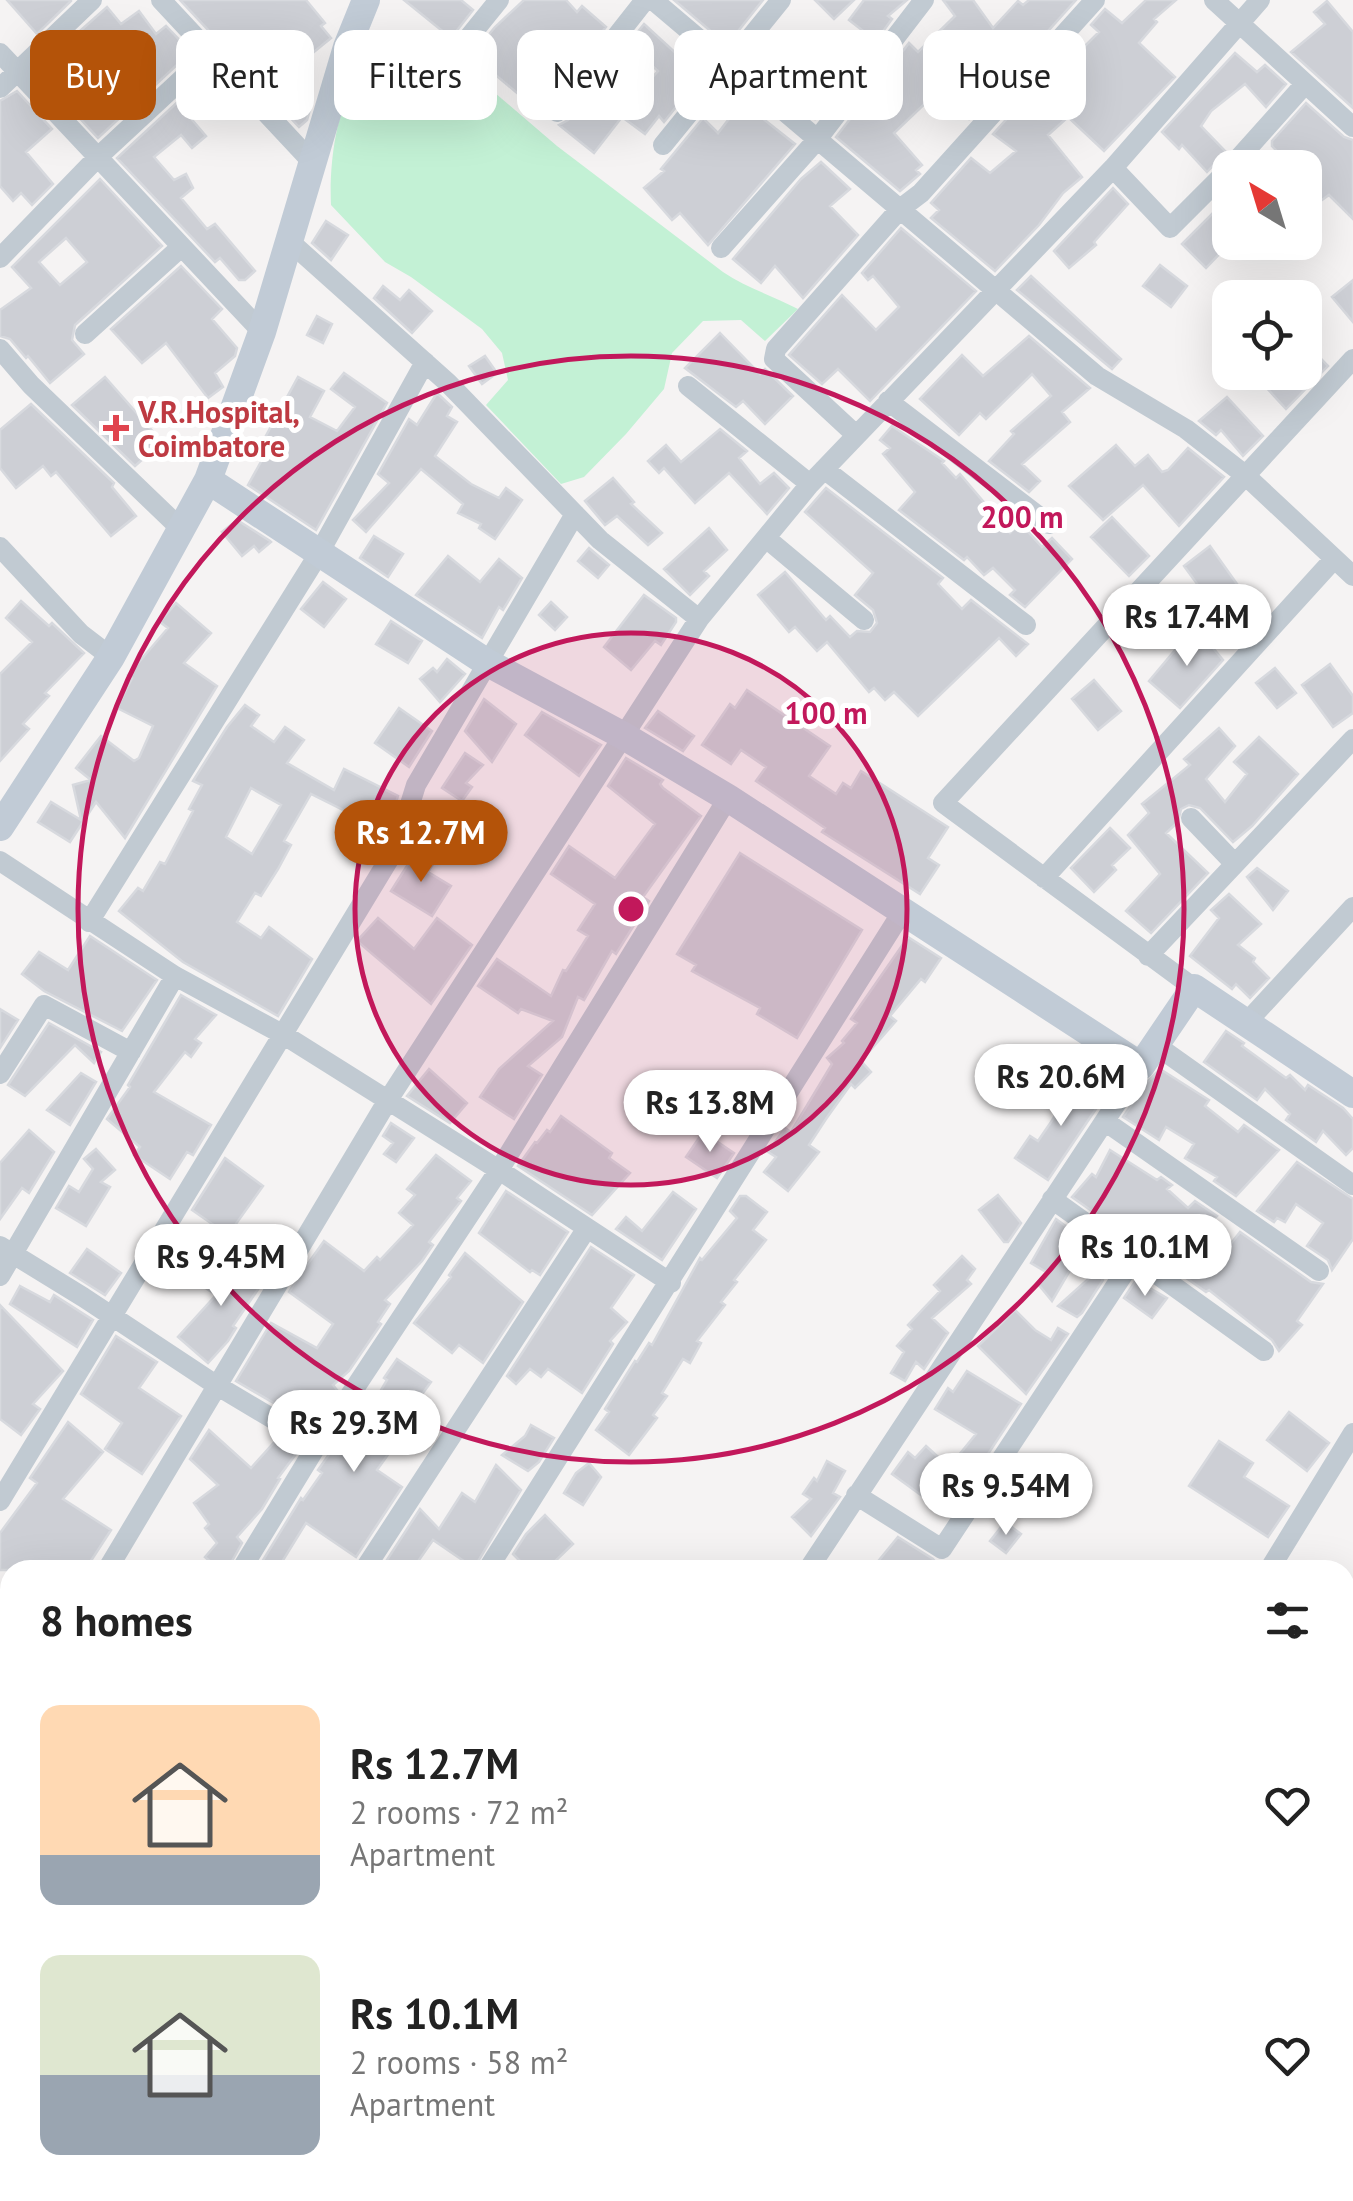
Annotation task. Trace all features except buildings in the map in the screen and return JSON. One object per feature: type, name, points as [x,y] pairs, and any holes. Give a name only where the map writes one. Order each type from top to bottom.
[{"type":"street","points":[[0,88],[92,0]]},
{"type":"street","points":[[161,0],[189,30]]},
{"type":"street","points":[[354,30],[366,0]]},
{"type":"street","points":[[475,30],[499,0]]},
{"type":"street","points":[[621,30],[645,0]]},
{"type":"street","points":[[653,0],[690,30]]},
{"type":"street","points":[[758,30],[781,0]]},
{"type":"street","points":[[721,248],[816,141],[924,0]]},
{"type":"street","points":[[856,435],[774,359],[776,348],[1094,0]]},
{"type":"street","points":[[1214,0],[1353,127]]},
{"type":"street","points":[[112,1560],[388,1100],[699,619],[817,476],[1113,168],[1260,0]]},
{"type":"street","points":[[0,53],[262,332]]},
{"type":"street","points":[[1246,150],[1305,84]]},
{"type":"street","points":[[0,258],[176,85]]},
{"type":"street","points":[[0,827],[111,657],[208,480],[262,332],[334,90]]},
{"type":"street","points":[[273,120],[312,162]]},
{"type":"street","points":[[663,146],[685,120]]},
{"type":"street","points":[[793,120],[1097,376],[1186,430],[1245,475],[1353,576]]},
{"type":"street","points":[[1113,168],[1170,228],[1212,186]]},
{"type":"street","points":[[288,240],[425,362],[600,540],[699,619]]},
{"type":"street","points":[[85,334],[180,248]]},
{"type":"street","points":[[0,349],[31,385],[180,528]]},
{"type":"street","points":[[89,922],[318,555],[425,362]]},
{"type":"street","points":[[1350,369],[1245,475],[942,803],[1148,956],[1353,1094]]},
{"type":"street","points":[[688,386],[1026,625]]},
{"type":"street","points":[[888,401],[1049,524]]},
{"type":"street","points":[[208,480],[486,662],[728,798],[902,912],[1149,1056],[1353,1184]]},
{"type":"street","points":[[0,1501],[397,846],[416,784],[575,514]]},
{"type":"street","points":[[767,539],[864,620]]},
{"type":"street","points":[[0,548],[81,634],[111,657]]},
{"type":"street","points":[[1044,878],[1334,559]]},
{"type":"street","points":[[1148,956],[1353,739]]},
{"type":"street","points":[[248,1560],[317,1445],[499,1170],[728,798]]},
{"type":"street","points":[[1192,818],[1235,864]]},
{"type":"street","points":[[0,861],[89,922],[388,1100],[671,1283]]},
{"type":"street","points":[[1246,1023],[1353,907]]},
{"type":"street","points":[[494,1560],[902,912]]},
{"type":"street","points":[[0,1276],[7,1250],[175,976]]},
{"type":"street","points":[[814,1560],[1194,988]]},
{"type":"street","points":[[0,1074],[44,1006],[131,1052]]},
{"type":"street","points":[[1106,1122],[1319,1271]]},
{"type":"street","points":[[1052,1199],[1264,1351]]},
{"type":"street","points":[[371,1560],[587,1228]]},
{"type":"street","points":[[7,1250],[317,1445]]},
{"type":"street","points":[[856,1495],[942,1549],[1134,1258]]},
{"type":"street","points":[[1274,1560],[1353,1433]]},
{"type":"green space","points":[[497,95],[517,112],[517,120],[527,120],[723,272],[798,309],[765,341],[741,320],[703,321],[672,353],[664,389],[626,434],[584,477],[561,484],[486,405],[508,380],[502,353],[482,329],[385,262],[331,205],[339,120],[497,120]]},
{"type":"place","name":"V.R.Hospital, Coimbatore","points":[[116,428]]}]
